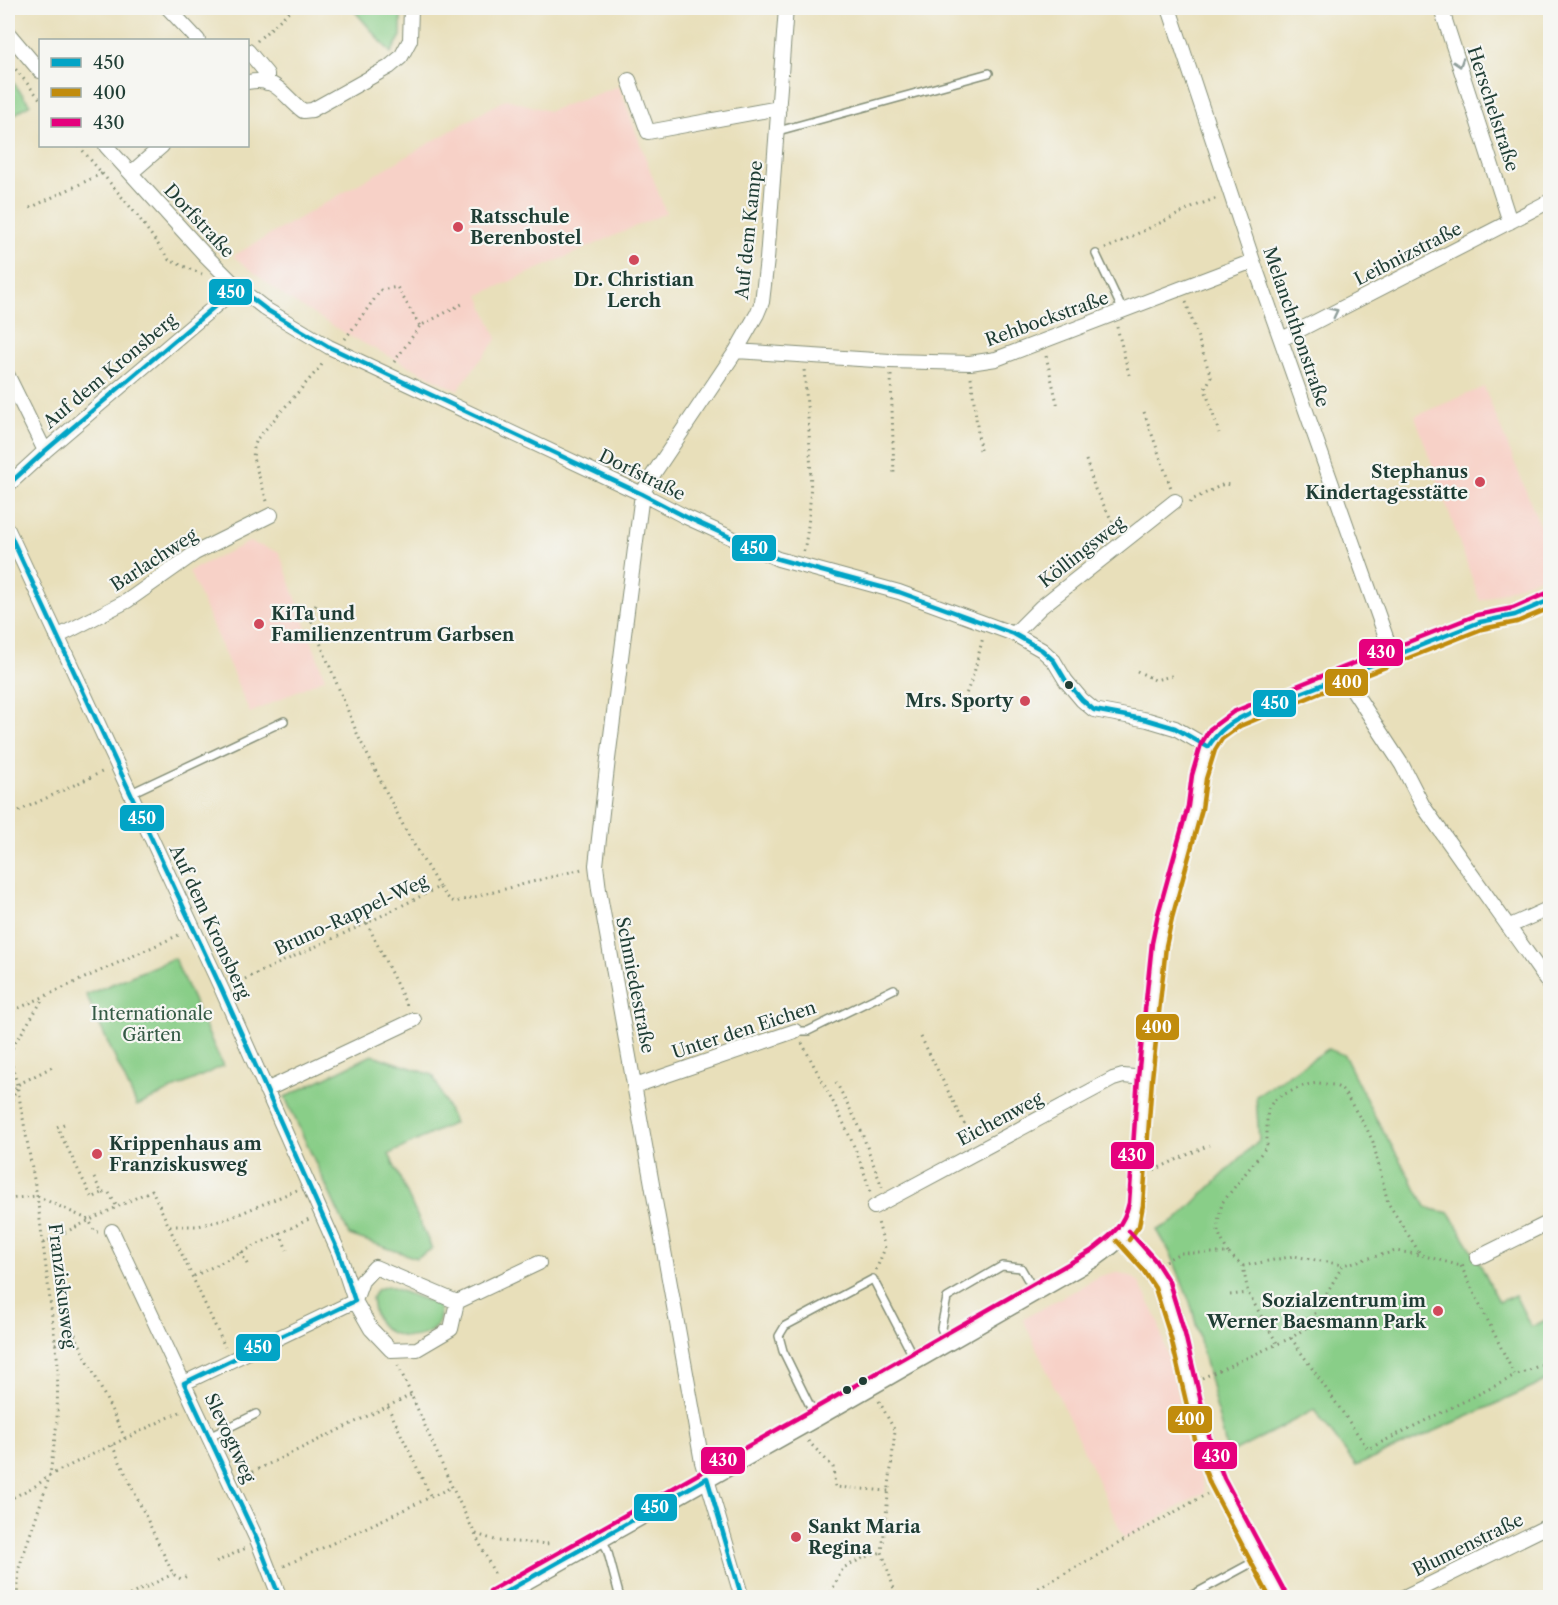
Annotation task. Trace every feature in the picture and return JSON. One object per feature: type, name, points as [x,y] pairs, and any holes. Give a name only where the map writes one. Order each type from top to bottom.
[{"type":"street","points":[[168,8],[197,39]]},
{"type":"street","points":[[249,82],[267,83],[280,88],[303,111],[312,110],[389,67],[401,57],[410,40],[411,8]]},
{"type":"street","name":"Auf dem Kampe","points":[[642,494],[736,351],[762,302],[778,131],[786,8]]},
{"type":"street","name":"Melanchthonstraße","points":[[1169,8],[1253,261],[1393,657]]},
{"type":"street","name":"Herschelstraße","points":[[1441,8],[1510,222]]},
{"type":"street","points":[[8,33],[39,70]]},
{"type":"street","points":[[251,47],[267,75],[267,83]]},
{"type":"street","points":[[629,80],[648,132],[779,108]]},
{"type":"street","name":"Dorfstraße","points":[[107,147],[205,255],[232,291],[329,347],[778,559],[899,592],[1014,634],[1048,655],[1071,687],[1094,710],[1148,720],[1175,728],[1208,747]]},
{"type":"street","points":[[131,173],[161,147]]},
{"type":"street","name":"Leibnizstraße","points":[[1282,339],[1551,201]]},
{"type":"street","name":"Rehbockstraße","points":[[736,351],[891,361],[970,363],[996,359],[1253,261]]},
{"type":"street","name":"Auf dem Kronsberg","points":[[8,485],[232,291]]},
{"type":"street","points":[[8,376],[45,451]]},
{"type":"street","name":"Schmiedestraße","points":[[642,494],[596,865],[702,1462],[742,1598]]},
{"type":"street","name":"Köllingsweg","points":[[1014,634],[1041,607],[1124,542],[1182,503]]},
{"type":"street","name":"Barlachweg","points":[[57,637],[127,601],[195,553],[271,514]]},
{"type":"street","name":"Auf dem Kronsberg","points":[[8,530],[222,990],[339,1253],[355,1301],[371,1329],[391,1350]]},
{"type":"street","points":[[497,1590],[600,1538],[816,1417],[1095,1257],[1123,1236],[1135,1216],[1145,1078],[1159,945],[1196,807],[1199,777],[1208,747],[1216,734],[1236,719],[1480,622],[1515,615],[1551,600]]},
{"type":"street","points":[[1347,675],[1353,690],[1402,765],[1423,806],[1551,985]]},
{"type":"street","points":[[1510,927],[1551,908]]},
{"type":"street","points":[[266,1090],[414,1020]]},
{"type":"street","name":"Unter den Eichen","points":[[635,1086],[795,1031]]},
{"type":"street","name":"Eichenweg","points":[[874,1207],[1113,1079],[1123,1076],[1145,1078]]},
{"type":"street","points":[[1477,1258],[1551,1222]]},
{"type":"street","name":"Slevogtweg","points":[[112,1231],[258,1542],[280,1598]]},
{"type":"street","points":[[1123,1236],[1152,1268],[1162,1285],[1178,1336],[1204,1446],[1219,1487],[1279,1598]]},
{"type":"street","points":[[184,1383],[355,1301],[362,1281],[375,1267],[457,1302],[539,1263]]},
{"type":"street","points":[[391,1350],[417,1349],[451,1329],[457,1302]]},
{"type":"street","name":"Blumenstraße","points":[[1402,1598],[1551,1525]]},
{"type":"lane","points":[[778,131],[988,73]]},
{"type":"lane","points":[[1096,254],[1119,313]]},
{"type":"lane","points":[[131,793],[284,721]]},
{"type":"lane","name":"Unter den Eichen","points":[[795,1031],[808,1031],[894,989]]},
{"type":"lane","points":[[947,1342],[941,1328],[947,1298],[1002,1266],[1021,1268],[1035,1292]]},
{"type":"lane","points":[[816,1417],[783,1351],[779,1336],[785,1326],[873,1279],[915,1360]]},
{"type":"lane","points":[[209,1437],[256,1414]]},
{"type":"lane","points":[[600,1538],[607,1550],[620,1598]]},
{"type":"lane","points":[[1187,1598],[1259,1559]]},
{"type":"path","points":[[251,47],[293,8]]},
{"type":"path","points":[[8,60],[39,98]]},
{"type":"path","points":[[80,147],[137,214],[169,260],[201,273],[232,291]]},
{"type":"path","points":[[30,208],[103,174],[119,160]]},
{"type":"path","points":[[1096,254],[1231,193]]},
{"type":"path","points":[[271,514],[253,458],[257,439],[321,366],[336,336],[345,340],[381,290],[397,286],[420,326]]},
{"type":"path","points":[[1182,289],[1212,377],[1205,390],[1220,433]]},
{"type":"path","points":[[386,373],[420,326],[462,304]]},
{"type":"path","points":[[1119,313],[1130,378]]},
{"type":"path","points":[[1042,341],[1058,407]]},
{"type":"path","points":[[801,565],[808,533],[811,486],[803,356]]},
{"type":"path","points":[[891,361],[894,475]]},
{"type":"path","points":[[970,363],[980,450]]},
{"type":"path","points":[[1144,412],[1182,503],[1224,484],[1230,485]]},
{"type":"path","points":[[1086,460],[1095,489],[1124,542]]},
{"type":"path","points":[[316,605],[310,618],[360,738],[406,831],[439,887]]},
{"type":"path","points":[[970,710],[965,697],[974,673],[986,624]]},
{"type":"path","points":[[1137,671],[1155,680],[1176,675]]},
{"type":"path","points":[[8,816],[117,765]]},
{"type":"path","name":"Bruno-Rappel-Weg","points":[[222,990],[368,923],[439,887],[450,900],[455,902],[596,865]]},
{"type":"path","points":[[368,923],[414,1020]]},
{"type":"path","points":[[8,1013],[193,928]]},
{"type":"path","points":[[9,1053],[44,997]]},
{"type":"path","points":[[795,1031],[856,1150],[868,1183],[885,1248],[873,1279]]},
{"type":"path","points":[[921,1038],[978,1151]]},
{"type":"path","name":"Franziskusweg","points":[[8,1048],[37,1196],[58,1364],[57,1422],[50,1474],[19,1568],[17,1598]]},
{"type":"path","points":[[8,1112],[17,1085],[52,1067]]},
{"type":"path","points":[[836,1082],[860,1128],[888,1199]]},
{"type":"path","points":[[1278,1345],[1248,1293],[1243,1266],[1228,1253],[1218,1232],[1218,1222],[1222,1203],[1267,1146],[1268,1110],[1278,1097],[1305,1085],[1319,1083],[1340,1088],[1367,1129],[1373,1142],[1388,1203],[1420,1255]]},
{"type":"path","points":[[63,1124],[57,1127],[92,1198],[102,1193],[110,1193],[117,1207]]},
{"type":"path","points":[[1150,1172],[1209,1145]]},
{"type":"path","points":[[94,1178],[102,1193]]},
{"type":"path","points":[[170,1226],[198,1226],[228,1219],[309,1185]]},
{"type":"path","points":[[42,1243],[152,1190],[194,1276],[231,1360]]},
{"type":"path","points":[[8,1199],[37,1196],[89,1220],[95,1232],[112,1231]]},
{"type":"path","points":[[194,1276],[321,1213]]},
{"type":"path","points":[[280,1233],[287,1250]]},
{"type":"path","points":[[1243,1266],[1294,1256],[1343,1265],[1396,1251],[1461,1266],[1477,1258]]},
{"type":"path","points":[[241,1252],[249,1268]]},
{"type":"path","points":[[1152,1268],[1180,1253],[1228,1253]]},
{"type":"path","points":[[1189,1383],[1278,1345],[1307,1327],[1343,1265]]},
{"type":"path","points":[[1461,1266],[1515,1376]]},
{"type":"path","points":[[1230,1295],[1248,1293]]},
{"type":"path","points":[[67,1318],[124,1438]]},
{"type":"path","points":[[56,1344],[75,1335]]},
{"type":"path","points":[[1291,1338],[1368,1449],[1515,1376],[1551,1361]]},
{"type":"path","points":[[391,1350],[452,1487],[476,1534],[497,1590]]},
{"type":"path","points":[[230,1483],[411,1395]]},
{"type":"path","points":[[876,1396],[895,1431],[882,1552],[897,1598]]},
{"type":"path","points":[[8,1500],[37,1485],[50,1474],[195,1405]]},
{"type":"path","points":[[388,1407],[431,1497]]},
{"type":"path","points":[[805,1437],[833,1467],[835,1487],[888,1491]]},
{"type":"path","points":[[112,1445],[173,1574],[181,1579],[187,1576]]},
{"type":"path","points":[[271,1572],[452,1487]]},
{"type":"path","points":[[1028,1594],[1219,1487]]},
{"type":"path","points":[[476,1534],[498,1541],[555,1544]]},
{"type":"path","points":[[216,1562],[258,1542]]},
{"type":"path","points":[[828,1598],[843,1568],[882,1552]]},
{"type":"path","points":[[124,1598],[173,1574]]},
{"type":"shaded area","name":"Ratsschule Berenbostel","points":[[619,86],[666,213],[479,295],[497,339],[457,390],[353,338],[285,297],[233,256],[506,99],[549,111]]},
{"type":"shaded area","name":"Stephanus Kindertagesstätte","points":[[1484,387],[1550,550],[1550,573],[1480,601],[1415,416]]},
{"type":"shaded area","name":"KiTa und Familienzentrum Garbsen","points":[[249,542],[279,552],[325,678],[250,713],[189,571]]},
{"type":"shaded area","points":[[1116,1272],[1138,1281],[1157,1318],[1205,1492],[1124,1538],[1023,1319],[1100,1276]]},
{"type":"green space","points":[[352,8],[401,8],[401,36],[391,53]]},
{"type":"green space","points":[[8,76],[30,104],[8,119]]},
{"type":"green space","name":"Internationale Gärten","points":[[174,958],[223,1066],[137,1106],[86,995]]},
{"type":"green space","points":[[1328,1049],[1344,1055],[1372,1111],[1427,1208],[1449,1213],[1477,1258],[1499,1302],[1515,1295],[1531,1327],[1550,1318],[1550,1377],[1534,1387],[1356,1466],[1314,1410],[1228,1455],[1192,1308],[1171,1254],[1157,1230],[1175,1221],[1259,1140],[1256,1096]]},
{"type":"green space","points":[[372,1055],[433,1075],[454,1123],[389,1154],[432,1249],[416,1258],[349,1235],[285,1097]]},
{"type":"green space","points":[[387,1286],[439,1307],[440,1318],[436,1327],[419,1336],[409,1337],[398,1335],[381,1325],[375,1315],[372,1298],[376,1290]]},
{"type":"transit line","name":"450","points":[[8,485],[236,286],[267,310],[329,347],[778,559],[899,592],[1014,634],[1042,650],[1054,661],[1066,681],[1094,710],[1148,720],[1175,728],[1208,747],[1225,728],[1248,714],[1480,622],[1515,615],[1550,600]]},
{"type":"transit line","name":"450","points":[[8,530],[222,990],[339,1253],[355,1301],[184,1383],[258,1542],[280,1598]]},
{"type":"transit line","name":"430","points":[[490,1591],[1091,1251],[1110,1236],[1123,1219],[1129,1203],[1138,1077],[1152,943],[1188,806],[1192,775],[1201,744],[1210,729],[1233,712],[1314,679],[1477,615],[1513,608],[1547,593]]},
{"type":"transit line","name":"400","points":[[1129,1240],[1139,1226],[1143,1205],[1152,1079],[1166,946],[1202,809],[1206,779],[1215,750],[1222,739],[1240,726],[1320,693],[1482,629],[1517,622],[1550,608]]},
{"type":"transit line","name":"430","points":[[1129,1231],[1155,1260],[1169,1282],[1185,1334],[1211,1444],[1224,1478],[1286,1594]]},
{"type":"transit line","name":"400","points":[[1117,1241],[1143,1270],[1155,1288],[1171,1338],[1197,1448],[1210,1484],[1270,1598]]},
{"type":"transit line","name":"450","points":[[495,1598],[707,1478],[742,1598]]},
{"type":"place","name":"Ratsschule Berenbostel","points":[[458,227]]},
{"type":"place","name":"Dr. Christian Lerch","points":[[634,260]]},
{"type":"place","name":"Stephanus Kindertagesstätte","points":[[1480,482]]},
{"type":"place","name":"KiTa und Familienzentrum Garbsen","points":[[259,624]]},
{"type":"place","name":"Mrs. Sporty","points":[[1025,701]]},
{"type":"place","name":"Krippenhaus am Franziskusweg","points":[[97,1154]]},
{"type":"place","name":"Sozialzentrum im Werner Baesmann Park","points":[[1438,1311]]},
{"type":"place","name":"Sankt Maria Regina","points":[[796,1537]]}]
